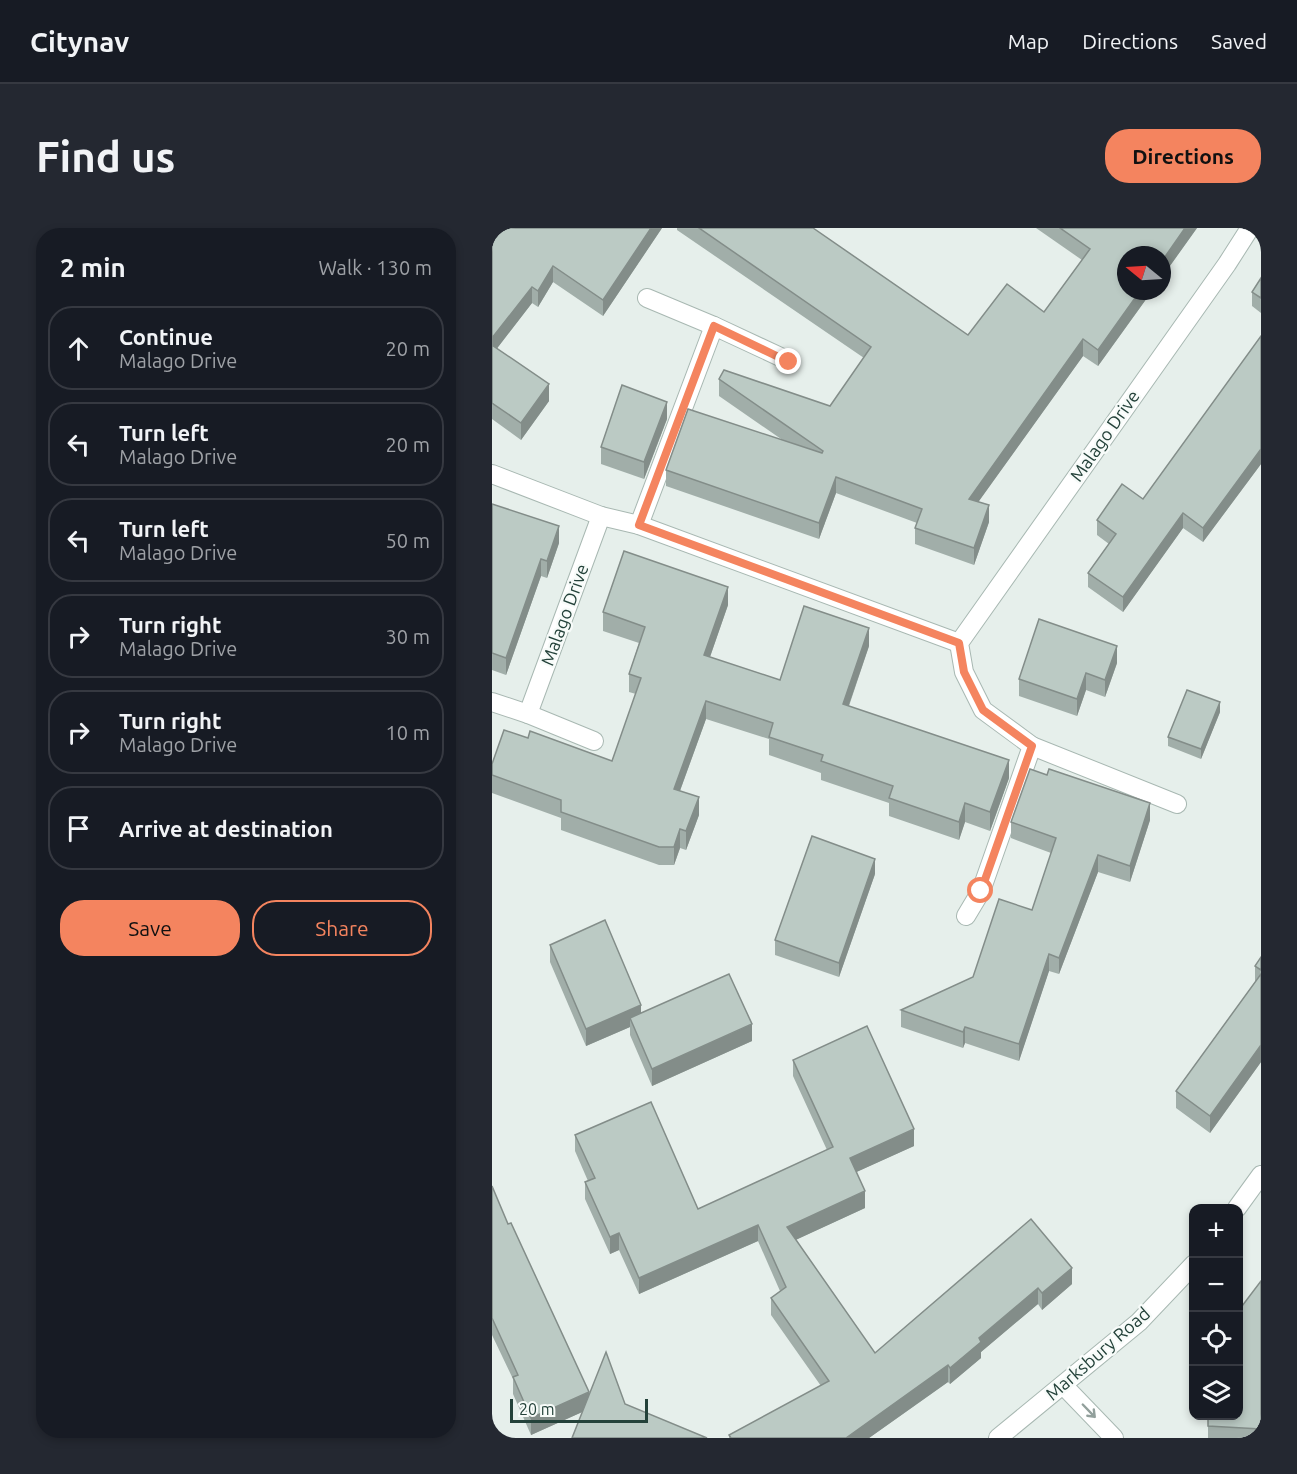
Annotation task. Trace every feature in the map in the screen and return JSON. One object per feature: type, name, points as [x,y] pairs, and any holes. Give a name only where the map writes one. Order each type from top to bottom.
[{"type":"street","name":"Malago Drive","points":[[959,643],[1250,228]]},
{"type":"street","points":[[646,298],[714,326],[789,362]]},
{"type":"street","points":[[639,525],[714,326]]},
{"type":"street","points":[[492,474],[602,516],[639,525],[959,643],[964,672],[983,710],[1032,746],[1177,804]]},
{"type":"street","name":"Malago Drive","points":[[528,714],[602,516]]},
{"type":"street","points":[[492,702],[594,741]]},
{"type":"street","points":[[966,916],[981,891],[1032,746]]},
{"type":"street","points":[[1241,1204],[1261,1175]]},
{"type":"street","name":"Marksbury Road","points":[[998,1438],[1139,1322],[1189,1269]]},
{"type":"street","points":[[1063,1385],[1114,1438]]},
{"type":"building","points":[[492,228],[651,228],[603,300],[553,266],[538,291],[532,287],[492,338]]},
{"type":"building","points":[[699,228],[813,228],[968,335],[1007,284],[1044,312],[1090,249],[1060,228],[1185,228],[1171,248],[1171,246],[1117,246],[1117,300],[1134,300],[1098,350],[1083,339],[969,499],[989,505],[974,548],[915,528],[922,509],[836,477],[819,523],[666,470],[688,409],[822,453],[823,451],[719,379],[724,370],[830,406],[871,347]]},
{"type":"building","points":[[1261,278],[1261,298],[1252,292]]},
{"type":"building","points":[[1261,336],[1261,449],[1203,528],[1183,513],[1123,597],[1088,573],[1116,534],[1097,520],[1122,484],[1143,499]]},
{"type":"building","points":[[492,345],[549,384],[521,423],[492,403]]},
{"type":"building","points":[[622,385],[667,402],[644,462],[601,447]]},
{"type":"building","points":[[492,504],[559,526],[547,561],[541,559],[506,658],[492,653]]},
{"type":"building","points":[[624,551],[728,587],[704,655],[780,680],[804,606],[869,628],[843,704],[1009,760],[990,812],[965,803],[959,822],[889,798],[893,786],[821,761],[823,755],[769,737],[773,723],[706,701],[674,789],[699,797],[686,831],[680,829],[674,847],[659,847],[561,812],[561,800],[492,775],[492,764],[504,730],[528,738],[530,731],[612,761],[641,678],[629,674],[645,627],[603,612]]},
{"type":"building","points":[[1039,619],[1117,646],[1105,680],[1086,673],[1077,699],[1019,679]]},
{"type":"building","points":[[1187,690],[1220,702],[1201,749],[1168,737]]},
{"type":"building","points":[[1030,769],[1047,775],[1049,769],[1150,803],[1130,866],[1098,855],[1059,958],[1049,954],[1019,1044],[965,1027],[963,1032],[901,1010],[973,977],[999,899],[1032,910],[1056,838],[1011,822]]},
{"type":"building","points":[[812,836],[875,859],[839,963],[775,940]]},
{"type":"building","points":[[605,920],[641,1005],[586,1029],[550,945]]},
{"type":"building","points":[[1261,957],[1261,970],[1255,966]]},
{"type":"building","points":[[729,974],[752,1024],[652,1069],[630,1018]]},
{"type":"building","points":[[1261,974],[1261,1045],[1210,1116],[1176,1091]]},
{"type":"building","points":[[867,1026],[914,1129],[850,1158],[865,1191],[787,1227],[875,1353],[1031,1219],[1072,1268],[1042,1293],[1038,1288],[979,1338],[981,1342],[950,1368],[948,1365],[846,1438],[731,1438],[729,1435],[829,1381],[771,1298],[786,1287],[758,1225],[639,1278],[619,1233],[610,1237],[585,1182],[595,1178],[575,1135],[651,1102],[698,1209],[833,1147],[793,1060]]},
{"type":"building","points":[[492,1186],[589,1392],[531,1418],[513,1377],[518,1375],[492,1318]]},
{"type":"building","points":[[1261,1281],[1261,1429],[1208,1426],[1208,1420],[1243,1420],[1243,1305]]},
{"type":"building","points":[[606,1352],[625,1404],[707,1438],[572,1438]]},
{"type":"route","points":[[789,362],[714,326],[639,525],[959,643],[964,672],[983,710],[1032,746],[981,891]]}]
